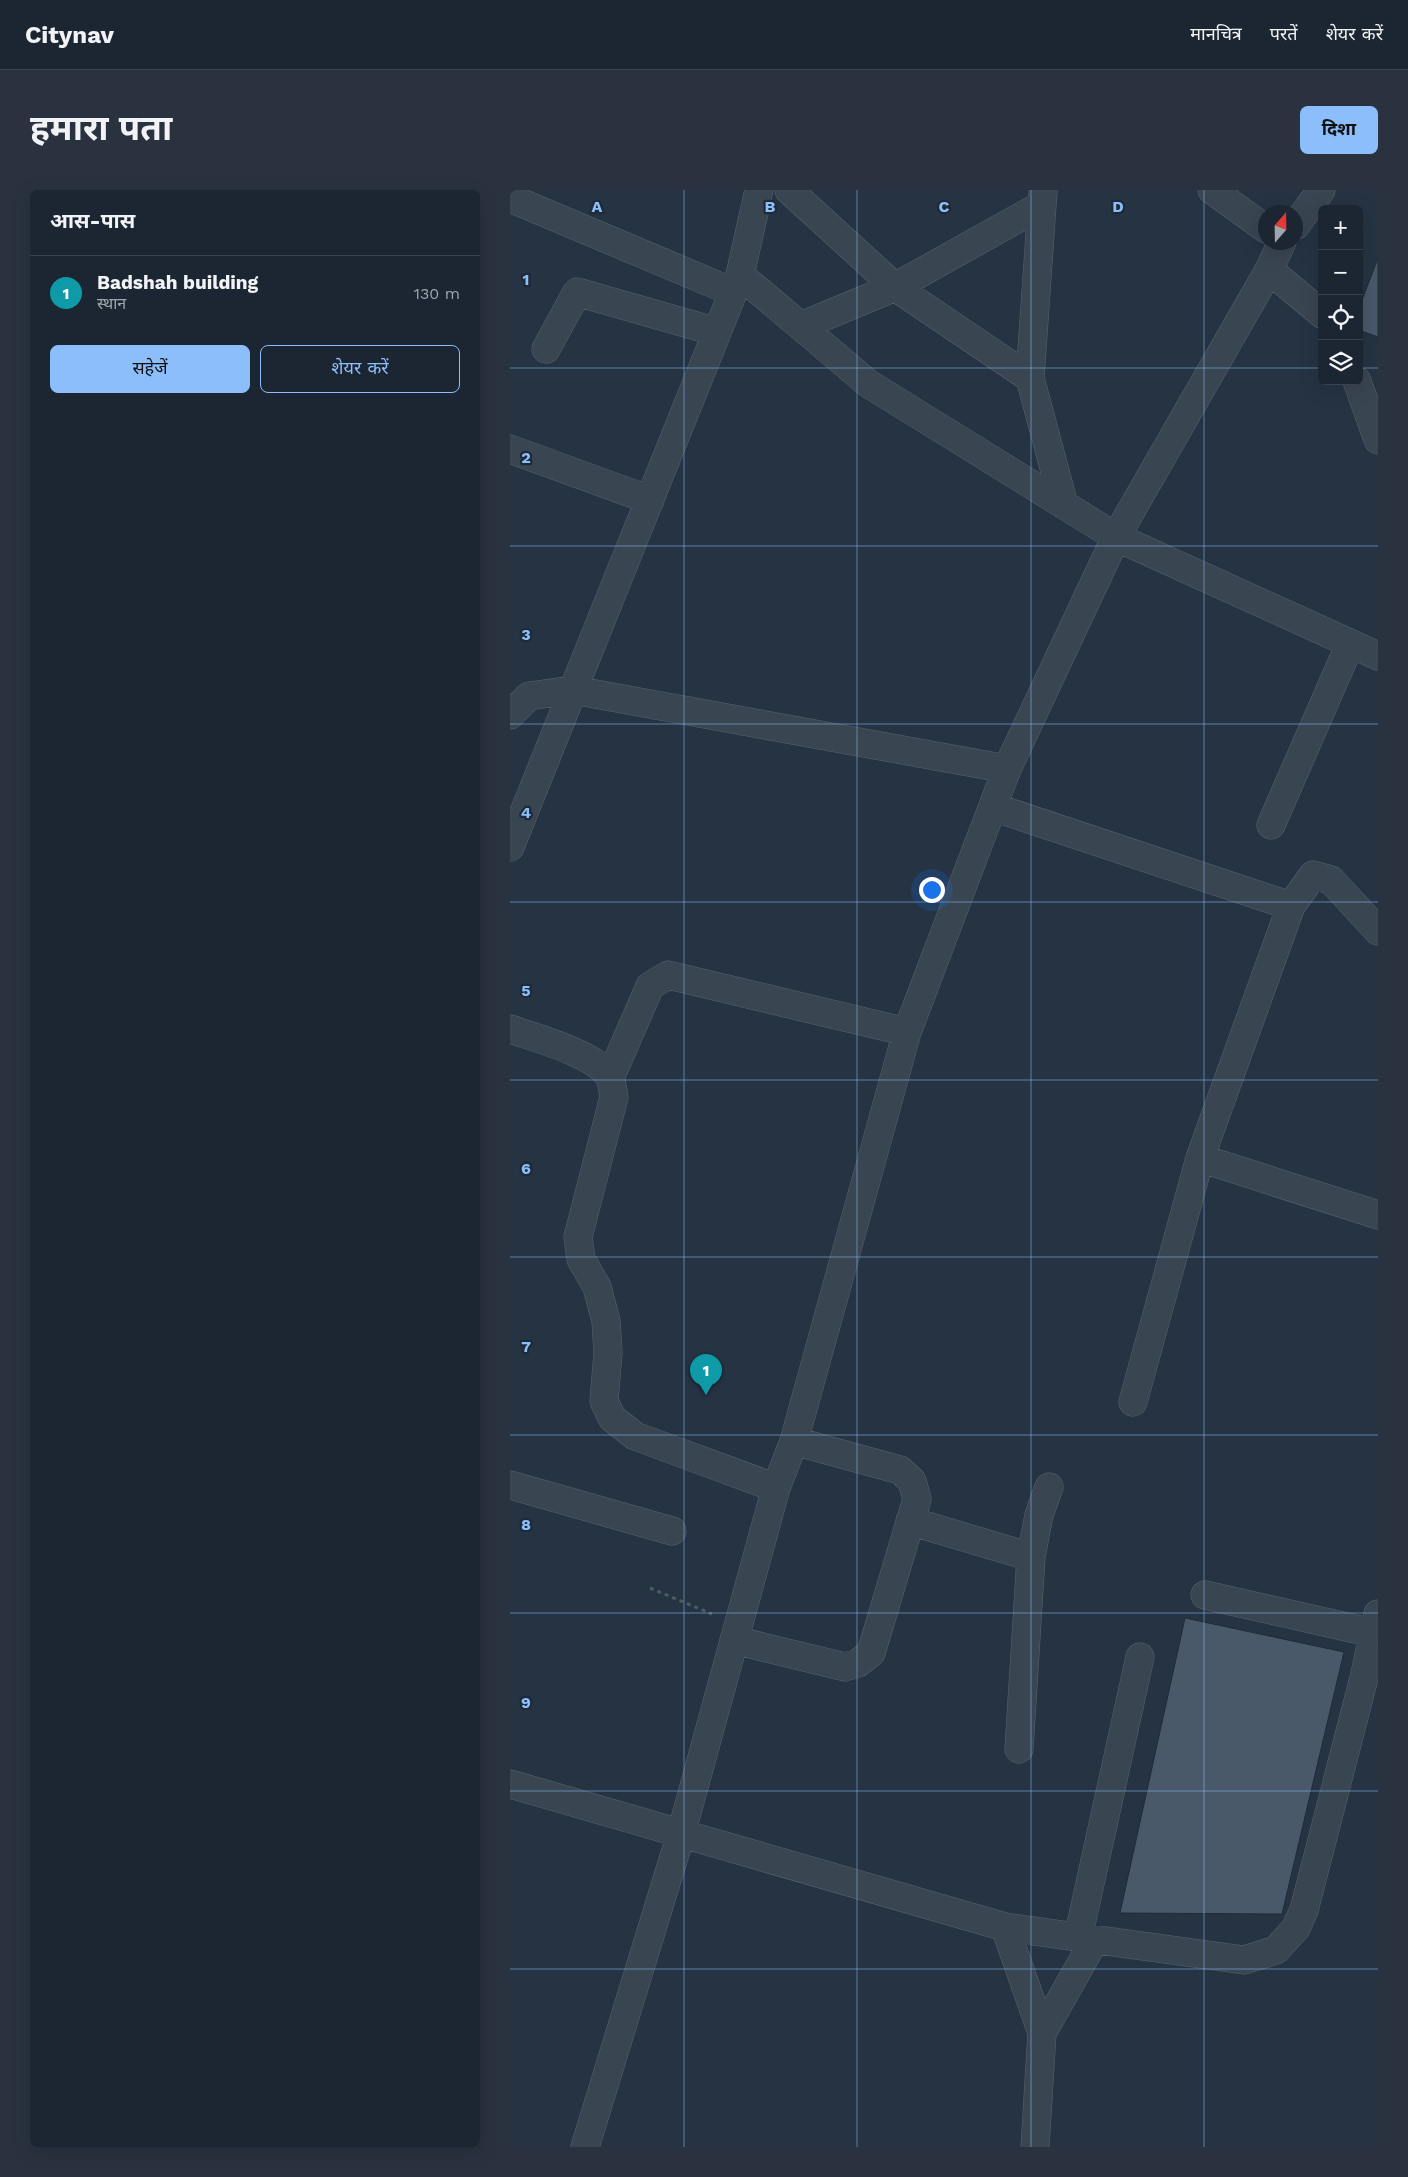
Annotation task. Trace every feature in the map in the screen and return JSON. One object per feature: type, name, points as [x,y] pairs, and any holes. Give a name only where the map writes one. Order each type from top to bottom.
[{"type":"street","points":[[510,847],[737,283],[759,190]]},
{"type":"street","points":[[789,190],[895,287],[1030,378]]},
{"type":"street","points":[[1212,190],[1258,224]]},
{"type":"street","points":[[1303,216],[1322,190]]},
{"type":"street","points":[[801,326],[895,287],[1043,197]]},
{"type":"street","points":[[1043,197],[1030,378],[1064,505]]},
{"type":"street","points":[[510,198],[737,283],[801,326],[869,384],[1116,537],[1378,656]]},
{"type":"street","points":[[585,2147],[681,1834],[776,1488],[794,1441],[907,1032],[1007,769],[1116,537],[1269,270],[1278,250]]},
{"type":"street","points":[[1269,270],[1318,311]]},
{"type":"street","points":[[546,349],[577,292],[717,332]]},
{"type":"street","points":[[1358,385],[1378,440]]},
{"type":"street","points":[[510,449],[650,500]]},
{"type":"street","points":[[1271,825],[1350,644]]},
{"type":"street","points":[[512,708],[528,696],[573,690],[1007,769]]},
{"type":"street","points":[[992,807],[1291,906]]},
{"type":"street","points":[[1133,1402],[1200,1158],[1291,906],[1313,875],[1331,880],[1378,931]]},
{"type":"street","points":[[610,1078],[650,986],[668,975],[907,1032]]},
{"type":"street","points":[[510,1030],[566,1048],[598,1065],[610,1078],[614,1097],[578,1237],[581,1259],[597,1287],[606,1321],[608,1353],[604,1401],[612,1418],[635,1436],[776,1488]]},
{"type":"street","points":[[1200,1158],[1378,1214]]},
{"type":"street","points":[[737,1633],[845,1667],[858,1663],[871,1653],[917,1499],[912,1481],[900,1470],[794,1441]]},
{"type":"street","points":[[510,1485],[672,1532]]},
{"type":"street","points":[[1019,1749],[1031,1557],[1039,1514],[1049,1487]]},
{"type":"street","points":[[910,1521],[1031,1557]]},
{"type":"street","points":[[510,1784],[1006,1927],[1244,1960],[1276,1950],[1296,1928],[1304,1910],[1371,1678],[1376,1623],[1205,1596]]},
{"type":"street","points":[[1035,2147],[1042,2033],[1086,1939],[1140,1657]]},
{"type":"street","points":[[1006,1927],[1042,2033]]},
{"type":"path","points":[[650,1588],[737,1633]]},
{"type":"building","points":[[1378,258],[1378,337],[1363,331],[1363,297]]},
{"type":"building","points":[[1185,1618],[1344,1652],[1282,1914],[1120,1913]]},
{"type":"place","name":"Badshah building","points":[[706,1395]]}]
